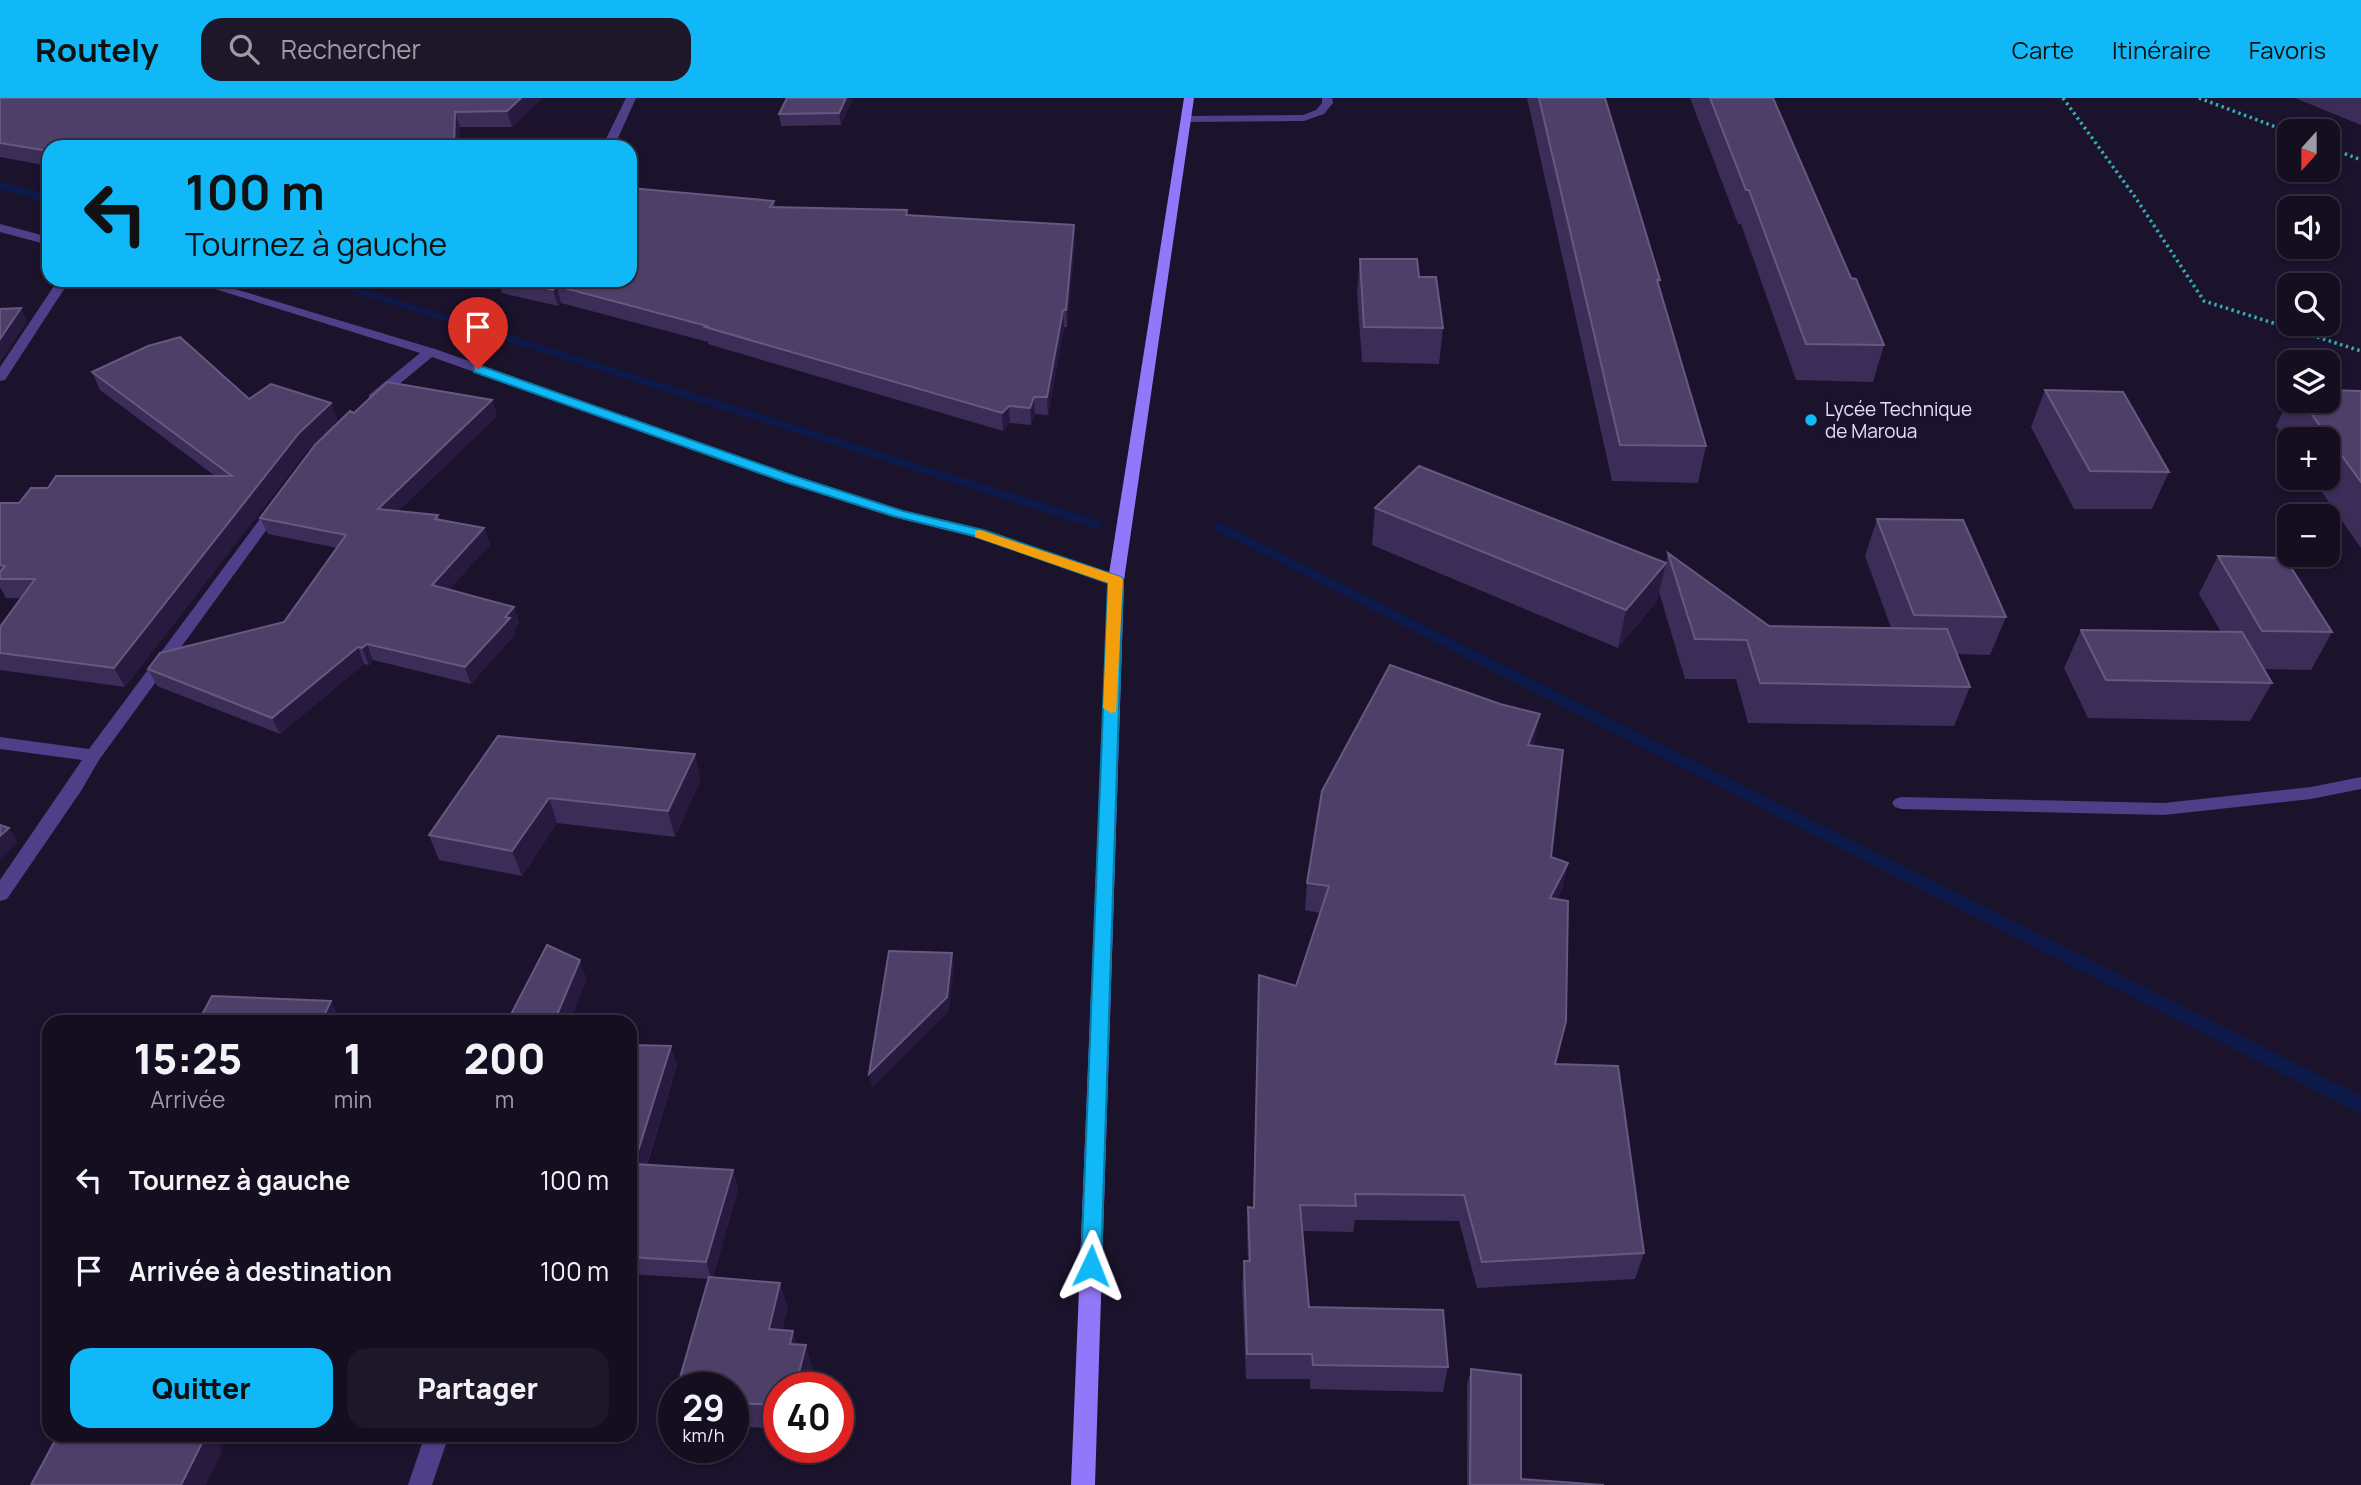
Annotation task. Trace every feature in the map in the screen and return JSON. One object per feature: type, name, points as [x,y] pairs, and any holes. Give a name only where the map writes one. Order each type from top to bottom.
[{"type":"street","points":[[611,140],[631,98]]},
{"type":"street","points":[[1083,1485],[1116,580],[1189,98]]},
{"type":"street","points":[[1187,119],[1304,118],[1321,112],[1328,103],[1328,98]]},
{"type":"street","points":[[0,228],[42,239]]},
{"type":"street","points":[[0,377],[59,287]]},
{"type":"street","points":[[215,287],[430,352],[789,479],[898,513],[979,533],[1116,580]]},
{"type":"street","points":[[364,407],[430,352]]},
{"type":"street","points":[[0,894],[75,787],[93,755],[282,499]]},
{"type":"street","points":[[0,743],[93,755]]},
{"type":"street","points":[[1901,803],[2164,808],[2311,793],[2361,783]]},
{"type":"street","points":[[420,1485],[435,1442]]},
{"type":"path","points":[[2063,98],[2135,197],[2204,301],[2361,351]]},
{"type":"path","points":[[2199,98],[2277,127]]},
{"type":"path","points":[[2340,152],[2361,160]]},
{"type":"building","points":[[0,98],[521,98],[507,111],[455,112],[454,140],[42,140],[42,150],[0,143]]},
{"type":"building","points":[[787,98],[846,98],[839,113],[779,114]]},
{"type":"building","points":[[1539,98],[1605,98],[1706,446],[1620,445]]},
{"type":"building","points":[[1710,98],[1773,98],[1851,278],[1856,279],[1884,345],[1806,344],[1749,190],[1746,190]]},
{"type":"building","points":[[637,189],[774,201],[770,207],[907,210],[906,215],[1074,225],[1066,310],[1063,310],[1047,397],[1034,397],[1030,408],[1009,406],[1002,413],[705,327],[707,326],[561,287],[637,287]]},
{"type":"building","points":[[1360,259],[1417,259],[1419,277],[1436,277],[1443,328],[1364,327]]},
{"type":"building","points":[[21,308],[0,339],[0,309]]},
{"type":"building","points":[[180,337],[249,399],[271,384],[331,403],[299,433],[114,668],[0,653],[0,627],[35,579],[0,579],[0,572],[5,566],[0,565],[0,503],[19,503],[31,488],[48,488],[56,476],[232,476],[92,372],[148,346]]},
{"type":"building","points":[[387,382],[492,400],[378,509],[438,515],[435,519],[484,528],[432,585],[514,607],[505,617],[510,618],[465,667],[367,644],[362,648],[358,647],[272,718],[148,669],[160,653],[284,622],[346,535],[260,518],[315,445],[350,411],[354,413]]},
{"type":"building","points":[[2045,390],[2123,392],[2169,472],[2090,471]]},
{"type":"building","points":[[2340,390],[2361,391],[2361,482],[2340,453],[2340,427],[2321,427],[2311,413],[2340,413]]},
{"type":"building","points":[[1419,466],[1666,563],[1626,610],[1375,508]]},
{"type":"building","points":[[1877,519],[1963,520],[2006,617],[1914,615]]},
{"type":"building","points":[[1668,553],[1769,626],[1947,629],[1970,687],[1760,683],[1747,640],[1695,639]]},
{"type":"building","points":[[2218,556],[2277,558],[2277,567],[2291,567],[2332,632],[2262,631]]},
{"type":"building","points":[[2081,630],[2242,632],[2272,683],[2106,680]]},
{"type":"building","points":[[1390,665],[1500,704],[1540,714],[1528,745],[1563,750],[1551,857],[1568,863],[1550,898],[1568,901],[1566,1021],[1555,1064],[1618,1066],[1644,1253],[1482,1262],[1464,1195],[1355,1194],[1356,1206],[1300,1205],[1309,1307],[1443,1310],[1448,1367],[1313,1365],[1312,1354],[1247,1354],[1244,1261],[1250,1261],[1248,1207],[1254,1208],[1259,975],[1296,986],[1329,886],[1307,883],[1322,791]]},
{"type":"building","points":[[498,736],[695,754],[668,811],[549,798],[512,851],[429,835]]},
{"type":"building","points":[[0,825],[9,828],[0,836]]},
{"type":"building","points":[[547,945],[580,960],[557,1015],[511,1015]]},
{"type":"building","points":[[889,951],[952,953],[947,997],[869,1074]]},
{"type":"building","points":[[212,996],[331,1001],[324,1015],[202,1015]]},
{"type":"building","points":[[637,1045],[671,1046],[637,1154]]},
{"type":"building","points":[[637,1164],[733,1170],[706,1262],[637,1257]]},
{"type":"building","points":[[709,1277],[780,1283],[769,1329],[793,1331],[790,1344],[806,1345],[799,1372],[763,1372],[763,1404],[749,1404],[749,1372],[682,1372]]},
{"type":"building","points":[[1471,1369],[1521,1375],[1521,1479],[1604,1485],[1470,1485]]},
{"type":"building","points":[[54,1442],[202,1442],[181,1485],[31,1485]]},
{"type":"waterway","points":[[0,185],[42,197]]},
{"type":"waterway","points":[[343,287],[1096,524]]},
{"type":"waterway","points":[[1220,527],[2361,1106]]},
{"type":"slow traffic","points":[[980,534],[1116,580],[1111,708]]},
{"type":"place","name":"Lycée Technique de Maroua","points":[[1811,420]]},
{"type":"route","points":[[478,369],[789,479],[898,513],[979,533],[1116,580],[1091,1266]]}]
